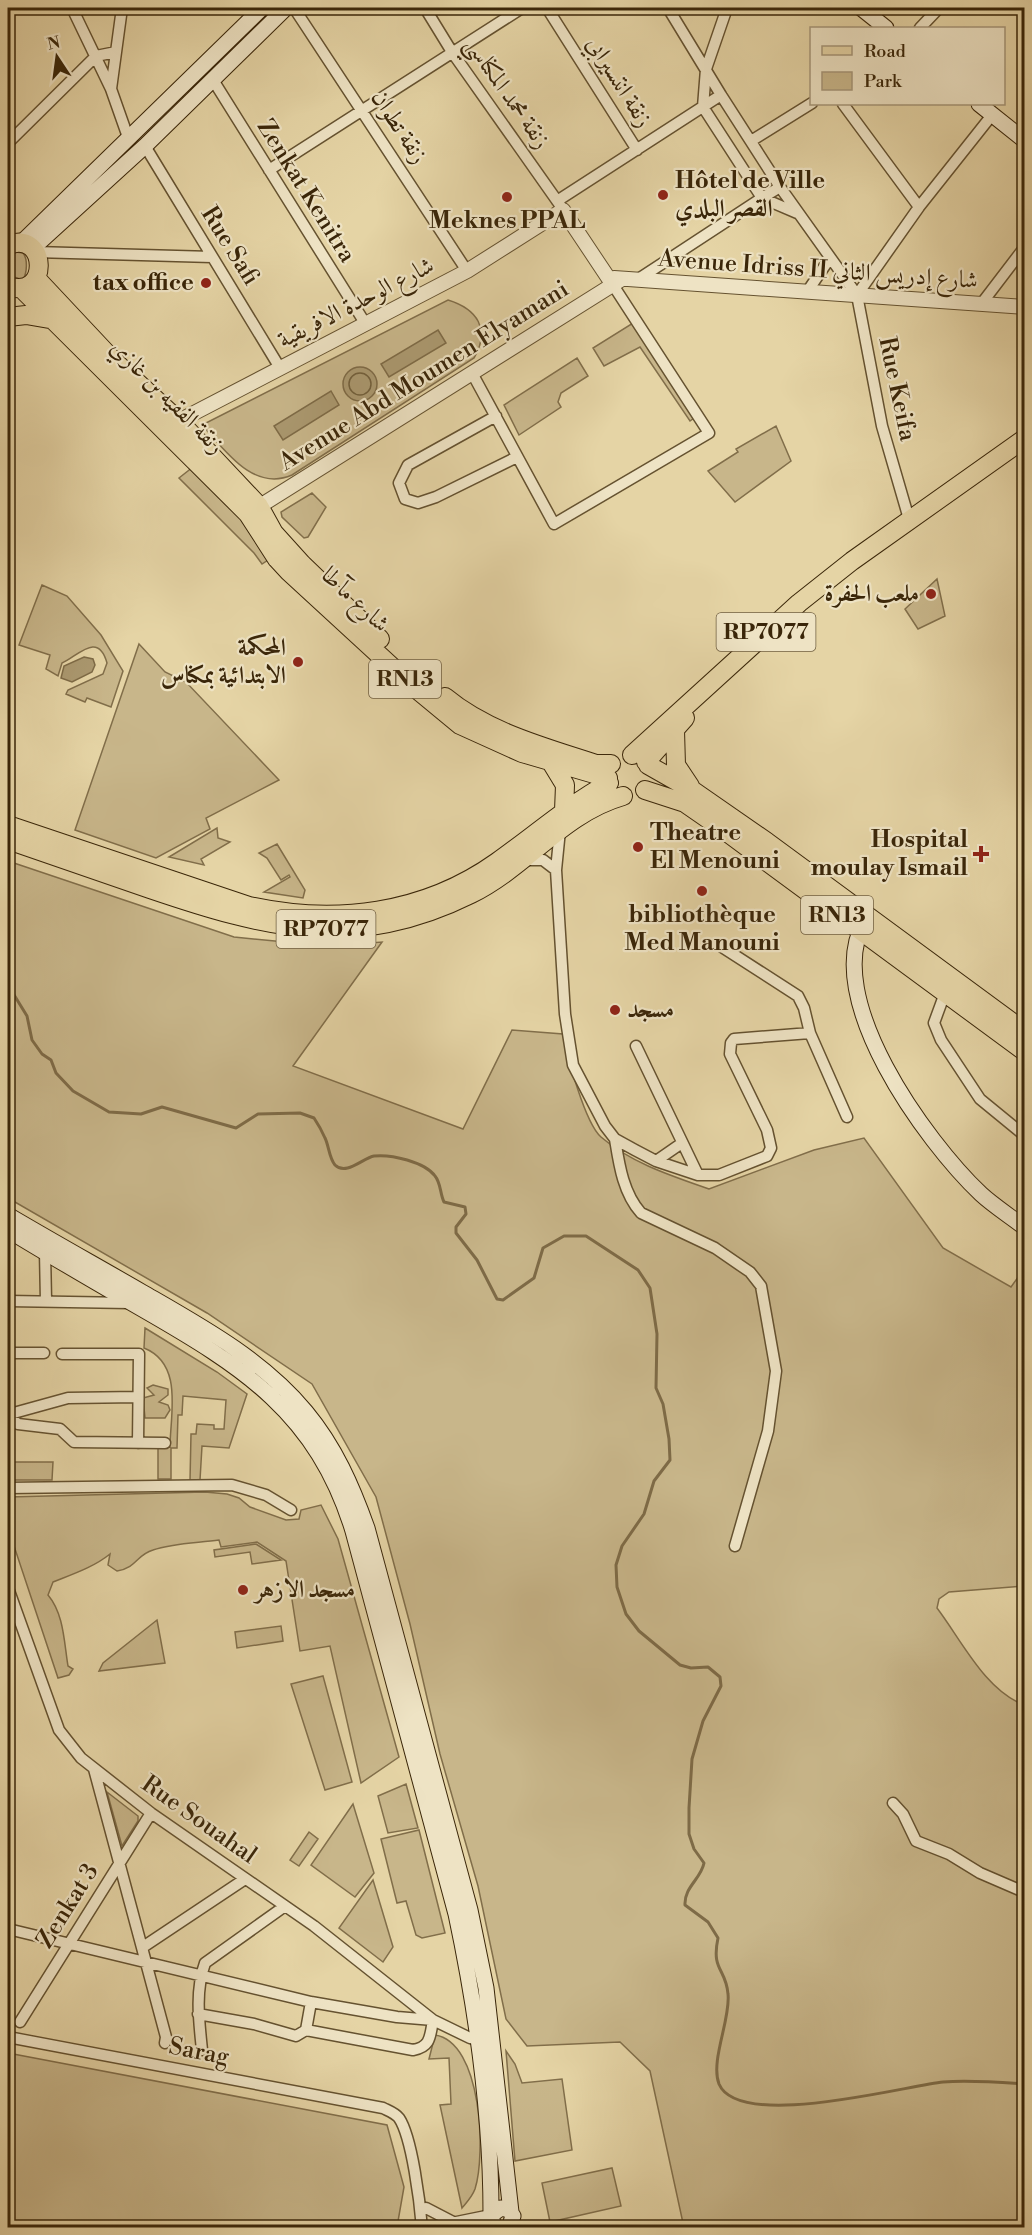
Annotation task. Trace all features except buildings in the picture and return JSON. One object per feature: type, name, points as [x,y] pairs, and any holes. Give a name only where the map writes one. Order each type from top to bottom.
[{"type":"main road","points":[[20,245],[262,8]]},
{"type":"main road","points":[[20,245],[58,225],[145,146],[286,8]]},
{"type":"main road","points":[[861,8],[885,27]]},
{"type":"main road","points":[[980,105],[1024,140]]},
{"type":"main road","points":[[18,288],[40,262],[20,245]]},
{"type":"main road","name":"RN13","points":[[18,288],[53,318]]},
{"type":"main road","name":"RN13","points":[[18,288],[112,359],[172,425]]},
{"type":"main road","points":[[8,317],[26,315],[53,318]]},
{"type":"main road","name":"زنقة الفقيه بن غازي","points":[[53,318],[172,425],[253,510]]},
{"type":"main road","name":"RP7077","points":[[642,761],[799,603],[909,519],[1024,439]]},
{"type":"main road","name":"RP7077","points":[[642,761],[738,669],[858,568],[1024,454]]},
{"type":"main road","name":"RN13","points":[[253,510],[327,590],[460,710],[491,726],[596,764],[609,775],[622,796]]},
{"type":"main road","name":"شارع مآطا","points":[[253,510],[277,559],[289,572],[421,694],[472,733],[551,762],[609,775]]},
{"type":"main road","points":[[675,730],[676,765],[692,790]]},
{"type":"main road","points":[[609,775],[620,756],[642,761],[650,778],[645,790],[634,796],[622,796]]},
{"type":"main road","name":"RN13","points":[[642,761],[692,790],[863,924],[945,993],[1024,1051]]},
{"type":"main road","points":[[551,762],[565,785],[564,812]]},
{"type":"main road","name":"RP7077","points":[[8,825],[249,906],[274,911],[330,916],[410,904],[453,888],[496,862],[564,812],[609,775]]},
{"type":"main road","name":"RN13","points":[[645,790],[685,803],[1024,1031]]},
{"type":"main road","name":"RP7077","points":[[8,840],[220,913],[256,922],[308,929],[362,927],[421,915],[472,894],[522,860],[592,807],[622,796]]},
{"type":"main road","points":[[863,924],[853,975],[856,999],[881,1057],[920,1120],[952,1164],[982,1195],[1024,1227]]},
{"type":"main road","points":[[8,1215],[213,1333],[259,1365],[307,1413],[339,1460],[367,1528],[452,1835],[472,1921],[485,2039],[511,2223]]},
{"type":"main road","points":[[8,1230],[207,1346],[258,1383],[301,1428],[337,1487],[353,1531],[438,1839],[485,2039],[491,2157],[491,2222]]},
{"type":"main road","points":[[491,2222],[501,2208],[511,2223]]},
{"type":"street","points":[[72,8],[111,89],[129,140]]},
{"type":"street","points":[[111,89],[122,8]]},
{"type":"street","name":"زنقة تطوان","points":[[294,8],[364,111],[467,271]]},
{"type":"street","name":"زنقة محمد المكناسي","points":[[425,8],[452,52],[560,205]]},
{"type":"street","points":[[269,170],[522,8]]},
{"type":"street","name":"زنقة انتسيرابي","points":[[547,8],[637,150]]},
{"type":"street","points":[[668,8],[797,214],[857,296],[919,207],[992,115]]},
{"type":"street","points":[[727,8],[706,69],[703,107],[762,198],[797,214]]},
{"type":"street","points":[[921,27],[939,8]]},
{"type":"street","points":[[8,143],[96,56],[116,51]]},
{"type":"street","name":"Zenkat Kenitra","points":[[213,80],[364,323]]},
{"type":"street","points":[[472,373],[554,524],[710,433],[614,280],[560,205],[637,150],[721,95]]},
{"type":"street","points":[[751,141],[810,104]]},
{"type":"street","points":[[844,105],[919,207]]},
{"type":"street","name":"Rue Safi","points":[[145,146],[280,368]]},
{"type":"street","points":[[637,280],[780,186]]},
{"type":"street","name":"شارع الوحدة الافريقية","points":[[172,425],[467,271],[560,205]]},
{"type":"street","points":[[20,245],[212,257]]},
{"type":"street","points":[[982,303],[1024,248]]},
{"type":"street","points":[[807,292],[830,258]]},
{"type":"street","name":"Avenue Idriss II شارع إدريس الثاني","points":[[614,280],[1024,307]]},
{"type":"street","name":"Avenue Abd Moumen Elyamani","points":[[253,510],[472,373],[614,280]]},
{"type":"street","name":"Rue Keifa","points":[[857,296],[874,392],[898,490],[909,519]]},
{"type":"street","points":[[496,416],[408,465],[399,483],[405,499],[418,503],[436,497],[518,457]]},
{"type":"street","points":[[560,830],[556,870],[565,1014],[573,1065],[591,1102],[615,1139],[633,1204],[641,1213],[715,1248],[750,1272],[761,1286],[776,1371],[768,1431],[735,1546]]},
{"type":"street","points":[[522,860],[543,860],[556,870]]},
{"type":"street","points":[[722,947],[798,996],[804,1008],[810,1033],[847,1118]]},
{"type":"street","points":[[945,993],[934,1023],[941,1040],[980,1100],[1024,1135]]},
{"type":"street","points":[[615,1139],[656,1161],[698,1175],[719,1175],[758,1162],[767,1156],[771,1148],[766,1131],[730,1054],[731,1043],[734,1039],[810,1033]]},
{"type":"street","points":[[636,1046],[698,1175]]},
{"type":"street","points":[[656,1161],[682,1143]]},
{"type":"street","points":[[45,1252],[45,1301]]},
{"type":"street","points":[[8,1301],[132,1303]]},
{"type":"street","points":[[8,1353],[44,1353]]},
{"type":"street","points":[[62,1354],[139,1354],[138,1443]]},
{"type":"street","points":[[138,1397],[68,1398],[9,1410],[23,1426],[60,1429],[74,1442],[165,1443]]},
{"type":"street","points":[[8,1488],[232,1485],[266,1495],[291,1510]]},
{"type":"street","name":"Rue Souahal","points":[[8,1588],[59,1730],[68,1745],[94,1769],[151,1813],[314,1926],[438,2023]]},
{"type":"street","points":[[94,1769],[143,1947],[166,2037],[165,2043]]},
{"type":"street","points":[[893,1803],[903,1814],[916,1841],[949,1854],[980,1873],[1024,1892]]},
{"type":"street","name":"Zenkat 3","points":[[20,2022],[151,1813]]},
{"type":"street","points":[[143,1947],[245,1879]]},
{"type":"street","points":[[202,2050],[198,2014],[201,1976],[205,1963],[285,1906]]},
{"type":"street","points":[[8,1929],[311,2002],[438,2023],[485,2039]]},
{"type":"street","points":[[306,2030],[311,2002]]},
{"type":"street","points":[[198,2014],[254,2024],[296,2036],[306,2030],[413,2049],[423,2047],[429,2042],[438,2023]]},
{"type":"street","name":"Sarag","points":[[8,2037],[383,2108],[393,2113],[403,2126],[419,2191]]},
{"type":"street","points":[[419,2191],[431,2227]]},
{"type":"street","points":[[419,2191],[422,2228]]},
{"type":"street","points":[[426,2208],[454,2222]]},
{"type":"street","points":[[427,2228],[454,2222],[491,2222]]},
{"type":"green space","points":[[16,252],[23,253],[26,259],[23,280],[11,276],[11,257]]},
{"type":"green space","points":[[448,300],[467,309],[478,322],[481,338],[474,358],[292,475],[278,479],[265,478],[252,473],[230,456],[202,425]]},
{"type":"green space","points":[[633,323],[694,418],[690,421],[640,347],[604,366],[593,348]]},
{"type":"green space","points":[[577,358],[588,376],[561,393],[558,402],[561,407],[519,435],[504,405]]},
{"type":"green space","points":[[776,426],[791,461],[735,502],[708,471],[738,452],[736,449]]},
{"type":"green space","points":[[193,467],[232,506],[268,560],[262,564],[254,553],[179,478]]},
{"type":"green space","points":[[312,493],[326,507],[308,537],[304,538],[282,517],[281,512]]},
{"type":"green space","name":"ملعب الحفرة","points":[[937,579],[945,616],[918,629],[905,609]]},
{"type":"green space","points":[[42,585],[67,596],[101,635],[123,671],[111,707],[87,698],[85,702],[66,694],[68,690],[103,674],[107,663],[98,648],[87,648],[62,663],[58,676],[46,669],[50,655],[19,645]]},
{"type":"green space","points":[[139,644],[165,672],[186,682],[279,780],[206,818],[210,829],[156,858],[75,830]]},
{"type":"green space","points":[[217,828],[218,838],[230,842],[201,859],[204,865],[169,857]]},
{"type":"green space","points":[[277,844],[305,890],[303,898],[264,892],[290,877],[289,875],[281,880],[267,858],[259,853]]},
{"type":"green space","points":[[8,861],[234,937],[327,946],[382,942],[293,1066],[463,1129],[512,1030],[563,1034],[577,1088],[589,1118],[601,1137],[625,1154],[666,1174],[709,1189],[814,1150],[864,1138],[943,1248],[1011,1287],[1024,1269],[1024,1586],[949,1592],[939,1599],[937,1608],[986,1676],[1010,1698],[1024,1705],[1024,2227],[672,2227],[683,2223],[650,2071],[620,2042],[527,2046],[506,2019],[478,1886],[440,1754],[410,1624],[376,1497],[312,1384],[207,1313],[8,1198]]},
{"type":"green space","points":[[145,1328],[217,1372],[247,1394],[229,1448],[202,1446],[200,1480],[190,1481],[191,1434],[196,1434],[197,1424],[214,1425],[214,1429],[224,1429],[226,1400],[183,1396],[182,1415],[178,1415],[177,1448],[171,1448],[171,1479],[158,1479],[158,1448],[170,1447],[172,1392],[165,1366],[157,1356],[144,1348]]},
{"type":"green space","points":[[153,1385],[168,1389],[168,1395],[159,1402],[168,1405],[170,1410],[165,1418],[145,1418],[143,1398],[154,1395],[147,1388]]},
{"type":"green space","points":[[8,1462],[53,1462],[52,1480],[8,1480]]},
{"type":"green space","points":[[205,1492],[227,1494],[239,1498],[250,1507],[286,1520],[299,1519],[301,1510],[321,1505],[338,1539],[399,1757],[361,1783],[330,1646],[300,1651],[286,1561],[257,1542],[221,1547],[219,1540],[169,1546],[147,1552],[129,1567],[117,1571],[108,1565],[110,1554],[76,1573],[53,1582],[48,1595],[60,1619],[68,1666],[73,1669],[69,1675],[58,1678],[8,1528],[8,1497]]},
{"type":"green space","points":[[256,1544],[281,1560],[252,1564],[250,1552],[215,1557],[214,1550]]},
{"type":"green space","points":[[157,1620],[165,1663],[99,1671],[103,1663]]},
{"type":"green space","points":[[281,1626],[283,1641],[237,1648],[235,1632]]},
{"type":"green space","points":[[323,1676],[352,1782],[325,1790],[291,1684]]},
{"type":"green space","points":[[406,1784],[418,1828],[388,1833],[378,1796]]},
{"type":"green space","points":[[107,1792],[138,1816],[138,1821],[122,1846]]},
{"type":"green space","points":[[353,1804],[374,1873],[355,1897],[311,1865]]},
{"type":"green space","points":[[419,1830],[445,1933],[422,1938],[416,1935],[406,1901],[397,1903],[381,1839]]},
{"type":"green space","points":[[309,1832],[318,1839],[299,1866],[290,1860]]},
{"type":"green space","points":[[373,1880],[393,1947],[383,1962],[339,1928]]},
{"type":"green space","points":[[435,2035],[451,2042],[463,2057],[477,2102],[480,2127],[478,2173],[474,2192],[462,2208],[440,2105],[451,2104],[449,2058],[429,2059]]},
{"type":"green space","points":[[506,2051],[515,2064],[522,2083],[562,2079],[572,2150],[515,2161]]},
{"type":"green space","points":[[8,2053],[387,2125],[404,2187],[397,2227],[8,2227]]},
{"type":"green space","points":[[612,2168],[621,2206],[550,2222],[542,2183]]},
{"type":"water","points":[[438,330],[446,343],[389,377],[381,364]]},
{"type":"water","points":[[360,367],[372,372],[377,384],[372,396],[360,401],[348,396],[343,384],[348,372]]},
{"type":"water","points":[[331,391],[339,405],[283,440],[274,426]]},
{"type":"water","points":[[84,657],[93,659],[95,665],[92,672],[72,682],[61,678],[64,666]]},
{"type":"waterway","points":[[8,985],[27,1016],[32,1040],[42,1054],[51,1060],[56,1073],[73,1091],[109,1112],[141,1114],[162,1107],[236,1128],[258,1114],[300,1113],[314,1118],[325,1138],[333,1162],[339,1168],[349,1168],[374,1156],[398,1158],[424,1167],[437,1179],[444,1202],[465,1207],[466,1214],[456,1227],[456,1233],[477,1260],[497,1299],[503,1300],[534,1278],[543,1248],[564,1236],[586,1236],[638,1270],[650,1288],[657,1334],[656,1388],[663,1404],[670,1460],[654,1481],[644,1514],[622,1546],[616,1565],[617,1587],[626,1614],[639,1631],[680,1665],[691,1668],[708,1667],[720,1677],[721,1686],[703,1721],[692,1759],[689,1834],[694,1849],[704,1863],[685,1899],[685,1905],[708,1922],[718,1938],[716,1957],[727,1985],[727,2015],[717,2064],[719,2084],[733,2098],[757,2104],[788,2105],[860,2097],[943,2082],[1024,2084]]},
{"type":"place","name":"Hôtel de Ville القصر البلدي","points":[[663,195]]},
{"type":"place","name":"Meknes PPAL","points":[[507,197]]},
{"type":"place","name":"tax office","points":[[206,283]]},
{"type":"place","name":"ملعب الحفرة","points":[[931,594]]},
{"type":"place","name":"المحكمة الابتدائية بمكناس","points":[[298,662]]},
{"type":"place","name":"Theatre El Menouni","points":[[638,847]]},
{"type":"place","name":"Hospital moulay Ismail","points":[[981,854]]},
{"type":"place","name":"bibliothèque Med Manouni","points":[[702,891]]},
{"type":"place","name":"مسجد","points":[[615,1010]]},
{"type":"place","name":"مسجد الازهر","points":[[243,1590]]}]
